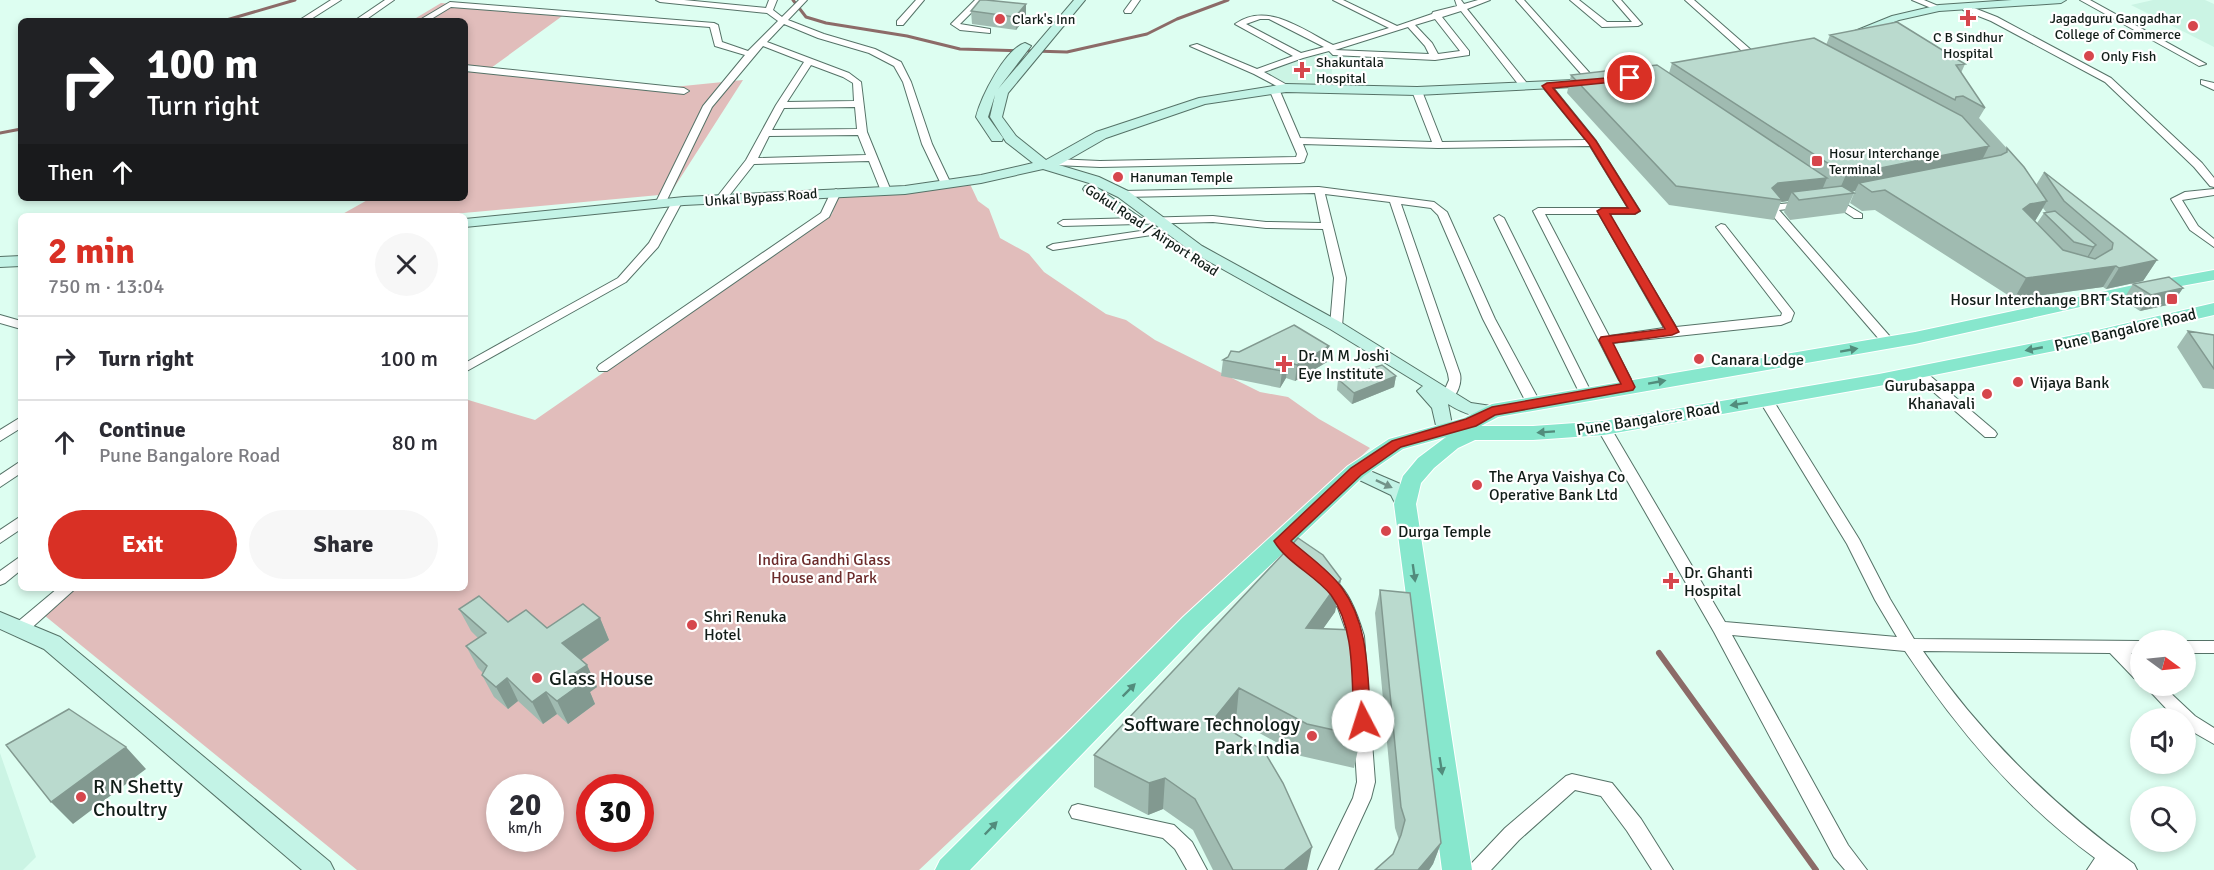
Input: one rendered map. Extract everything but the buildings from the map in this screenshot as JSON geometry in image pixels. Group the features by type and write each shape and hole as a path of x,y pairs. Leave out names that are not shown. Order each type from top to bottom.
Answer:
{"main road":[{"name":"Gokul Road / Airport Road","path":"1066,0 1028,43 996,92 996,117 1011,139 1043,165 1085,186 1140,222 1156,226 1336,326 1436,391 1471,428"},
{"name":"Gokul Road / Airport Road","path":"1011,72 1041,46 1080,0"},
{"path":"1834,41 1939,8 2061,0"},
{"path":"1734,62 1760,57"},
{"path":"1043,165 1101,135 1126,125 1203,101 1280,89 1417,92 1598,82"},
{"name":"Gokul Road / Airport Road","path":"1043,165 1094,180 1123,194 1156,226 1238,285 1473,410 1492,411"},
{"name":"Unkal Bypass Road","path":"468,223 676,202 886,191 946,184 1043,165"},
{"path":"0,262 18,261"},
{"name":"Pune Bangalore Road","path":"1457,870 1405,504 1411,481 1426,463 1451,443 1492,411 1889,343 2214,275"},
{"name":"Pune Bangalore Road","path":"950,870 1192,624 1288,546 1356,471 1396,444 1444,430 1471,428 1533,433 1604,428 1918,372 2089,338 2214,309"},
{"path":"1436,391 1442,406 1444,430"},
{"path":"1356,471 1398,491 1405,504"},
{"path":"10,624 52,643 321,870"}],"street":[{"path":"307,18 337,0"},
{"path":"363,18 390,0"},
{"path":"660,0 769,11 783,21 821,36 873,51 898,64 907,82 927,144 946,184"},
{"path":"769,11 774,0"},
{"path":"660,204 704,112 750,54 803,0"},
{"path":"900,23 920,0"},
{"path":"980,0 955,24 960,28 987,31"},
{"path":"1128,11 1136,0"},
{"path":"1337,0 1395,28"},
{"path":"1257,72 1300,56 1436,14 1459,3 1486,0"},
{"path":"1520,0 1598,82"},
{"path":"1574,0 1605,25 1638,24 1617,0"},
{"path":"1689,0 1760,57"},
{"path":"1916,0 1939,8"},
{"path":"2084,0 2202,64"},
{"path":"1459,3 1525,87"},
{"path":"427,18 450,4 714,25 718,44 750,54"},
{"path":"1965,8 1994,19 2108,80 2198,165 2214,184"},
{"path":"1317,51 1435,57 1466,52 1436,14"},
{"path":"1300,56 1239,24 1259,16 1271,16 1332,48"},
{"path":"1409,23 1429,45 1435,57"},
{"path":"762,43 810,60 853,79 858,87 862,132 886,191"},
{"path":"1043,165 1295,161 1303,158 1280,89 1257,72 1194,46"},
{"path":"721,199 751,161 781,105 810,60"},
{"path":"468,68 684,91"},
{"path":"2204,82 2214,87"},
{"path":"1547,86 1593,143 1635,211 1538,211 1629,387"},
{"path":"1417,92 1437,145"},
{"path":"781,105 861,105"},
{"path":"767,134 862,132"},
{"path":"1296,141 1437,145 1593,143"},
{"path":"751,161 871,158"},
{"path":"1319,190 1340,278 1336,326"},
{"path":"1123,194 1319,190 1428,204 1440,209 1489,319 1534,404"},
{"path":"603,368 825,215 836,192"},
{"path":"2214,192 2207,195 2185,194 2176,199 2194,228 2214,244"},
{"path":"1394,200 1454,374 1455,380 1436,391"},
{"path":"1858,216 1829,200 1771,208 1889,343"},
{"path":"468,366 622,280 643,261 656,245 676,202"},
{"path":"1602,211 1672,332"},
{"path":"1499,218 1586,394"},
{"path":"1053,247 1156,226 1213,219 1266,225 1328,226"},
{"path":"1063,223 1140,222"},
{"path":"1605,340 1781,321 1787,318 1788,313 1720,227"},
{"path":"0,319 18,324"},
{"path":"1918,372 1990,434"},
{"path":"1766,400 1837,514 1911,645 1991,753 2102,863 2127,870"},
{"path":"0,437 18,423"},
{"path":"1604,428 1720,628 1841,851 1857,870"},
{"path":"0,482 18,468"},
{"path":"0,538 18,523"},
{"path":"0,579 18,564"},
{"path":"1311,568 1336,591 1352,620 1356,636 1366,763 1366,782 1362,798 1328,870"},
{"path":"10,624 63,591"},
{"path":"1720,628 1911,645 2130,647"},
{"path":"2114,647 2130,663"},
{"path":"2196,647 2214,647"},
{"path":"2163,696 2189,721 2214,737"},
{"path":"1478,870 1512,834 1572,782 1606,789 1634,825 1663,870"},
{"path":"1078,812 1167,831 1179,838 1187,848 1197,870"}],"shaded area":[{"name":"Jagadguru Gangadhar College of Commerce","path":"2153,0 2205,0 2214,4 2214,47 2131,5"},
{"name":"Shakuntala Hospital","path":"1318,54 1339,55 1342,69 1332,68 1331,88 1289,85 1266,72"},
{"path":"0,753 36,857 23,870 0,870"}],"green space":[{"path":"441,3 565,14 491,68 653,89 743,80 670,194 464,213 344,213 366,201 468,201 468,18 416,18"},
{"name":"Indira Gandhi Glass House and Park","path":"970,184 978,201 989,209 1000,238 1029,254 1044,272 1106,314 1126,320 1155,340 1260,392 1288,397 1319,419 1370,448 919,870 357,870 39,611 67,591 468,591 468,400 535,420 832,214 837,196 944,189"}],"waterway":[{"path":"233,18 295,0"},
{"path":"793,0 806,17 826,23 907,36 960,49 1067,52 1147,34 1177,19 1228,0"},
{"path":"0,133 18,130"},
{"path":"1659,653 1816,870"}],"place":[{"name":"C B Sindhur Hospital","path":"1968,18"},
{"name":"Clark's Inn","path":"1000,19"},
{"name":"Jagadguru Gangadhar College of Commerce","path":"2193,26"},
{"name":"Only Fish","path":"2089,56"},
{"name":"Shakuntala Hospital","path":"1302,70"},
{"name":"Hosur Interchange Terminal","path":"1817,161"},
{"name":"Hanuman Temple","path":"1118,177"},
{"name":"Hosur Interchange BRT Station","path":"2172,299"},
{"name":"Canara Lodge","path":"1699,359"},
{"name":"Dr. M M Joshi Eye Institute","path":"1284,364"},
{"name":"Vijaya Bank","path":"2018,382"},
{"name":"Gurubasappa Khanavali","path":"1987,394"},
{"name":"The Arya Vaishya Co Operative Bank Ltd","path":"1477,485"},
{"name":"Durga Temple","path":"1386,531"},
{"name":"Dr. Ghanti Hospital","path":"1671,581"},
{"name":"Shri Renuka Hotel","path":"692,625"},
{"name":"Glass House","path":"537,678"},
{"name":"Software Technology Park India","path":"1312,736"},
{"name":"R N Shetty Choultry","path":"81,797"}],"route":[{"path":"1363,721 1356,636 1352,620 1336,591 1282,541 1356,471 1396,444 1471,423 1492,411 1629,387 1605,340 1672,332 1602,211 1635,211 1593,143 1547,86 1630,78"}]}
